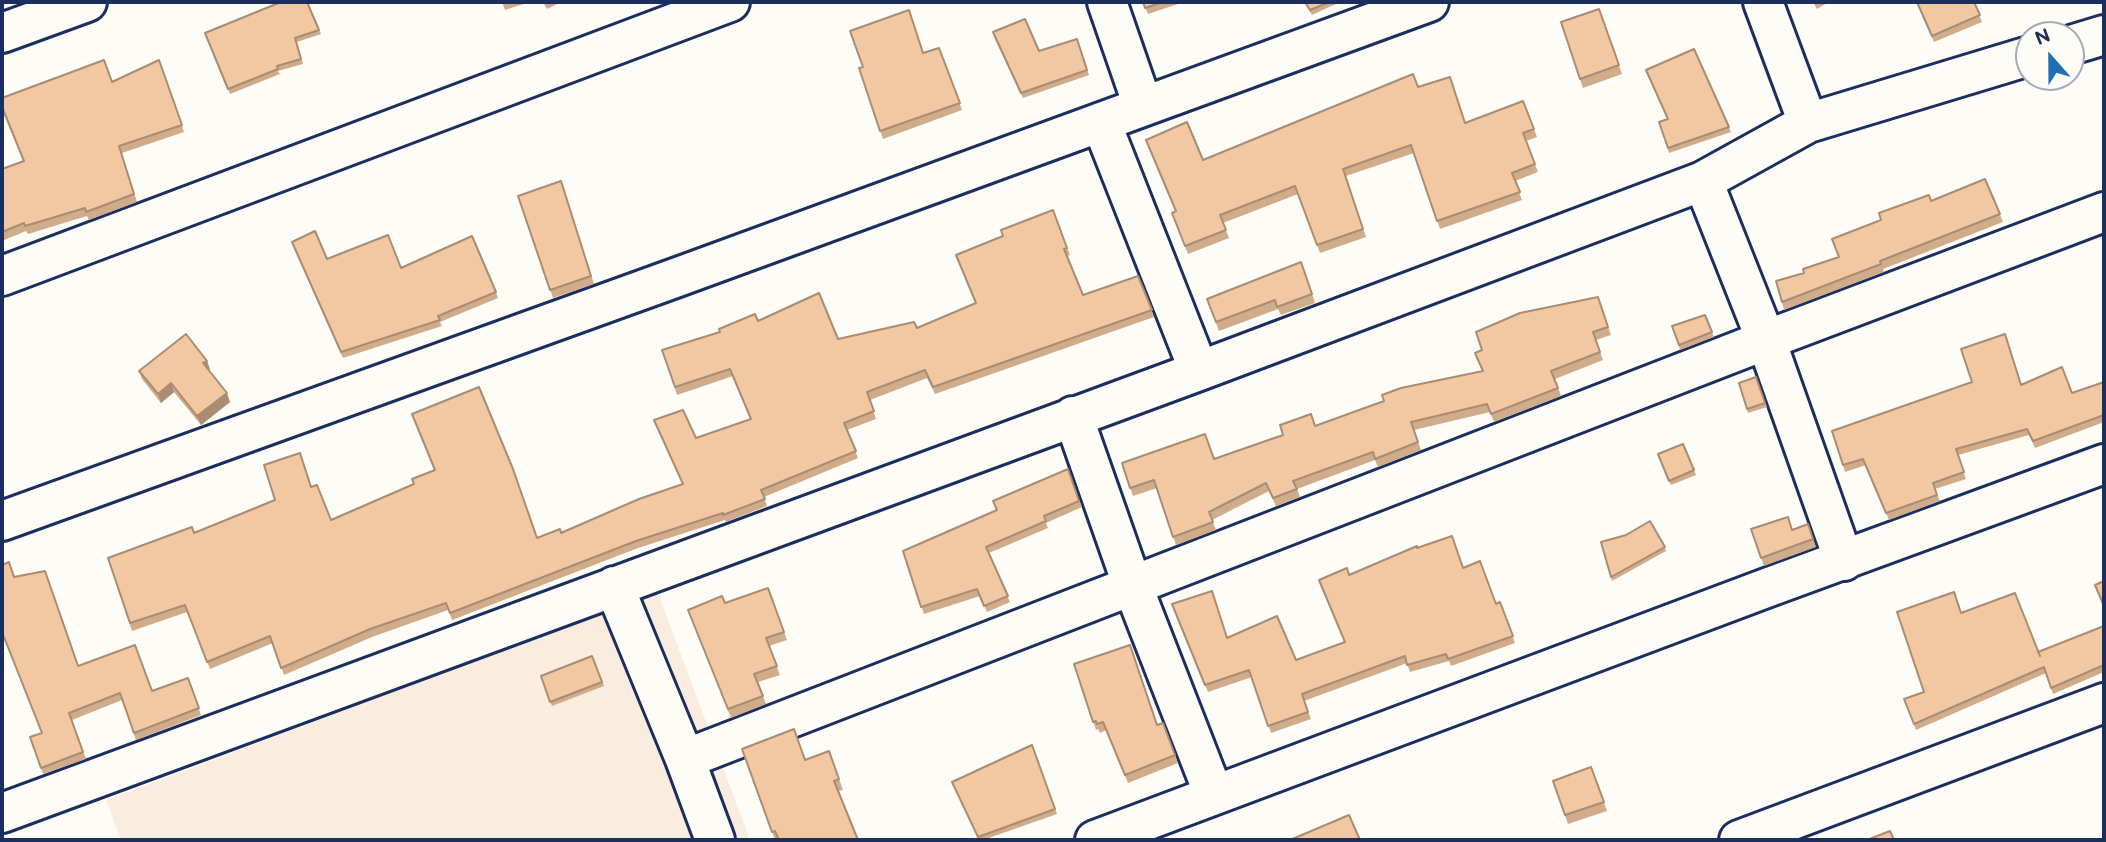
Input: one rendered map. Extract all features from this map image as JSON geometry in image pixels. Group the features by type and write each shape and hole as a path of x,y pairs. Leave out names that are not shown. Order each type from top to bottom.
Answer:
{"street":[{"path":"2,33 87,2"},
{"path":"2,276 730,2"},
{"path":"1107,2 1143,106"},
{"path":"2,521 1429,2"},
{"path":"1763,2 1808,123"},
{"path":"2085,40 2104,35"},
{"path":"2,813 1199,371 1703,181 1808,123 2015,60"},
{"path":"1101,122 1199,371"},
{"path":"1703,181 1766,340 1844,561"},
{"path":"685,759 1766,340 2104,212"},
{"path":"1073,416 1133,587 1214,795"},
{"path":"1095,840 2104,464"},
{"path":"614,586 715,840"},
{"path":"1739,840 2104,703"}],"shaded area":[{"path":"658,593 750,840 121,840 106,800"}],"building":[{"path":"281,2 307,2 319,30 295,38 301,59 277,66 278,69 228,89 205,33"},
{"path":"1143,2 1163,2 1145,8"},
{"path":"1305,2 1330,2 1310,10"},
{"path":"1917,2 1974,2 1980,15 1932,36"},
{"path":"1599,9 1619,65 1580,79 1561,22"},
{"path":"909,10 923,53 939,48 960,103 880,131 859,68 863,67 850,31"},
{"path":"1025,19 1039,51 1077,39 1087,70 1021,93 993,32"},
{"path":"1694,49 1729,127 1668,148 1659,122 1668,119 1646,70"},
{"path":"104,60 112,82 159,60 182,125 119,146 134,194 86,212 85,208 25,226 24,223 2,232 2,169 24,161 2,107 2,98"},
{"path":"1413,74 1418,87 1450,77 1465,123 1523,101 1534,129 1523,133 1535,164 1512,173 1520,192 1437,221 1411,145 1343,169 1363,229 1317,245 1295,186 1220,215 1226,230 1185,246 1172,213 1176,211 1146,140 1187,122 1203,160"},
{"path":"1985,179 2000,214 1782,302 1776,281 1804,273 1803,269 1839,257 1832,239 1881,220 1879,213 1929,195 1931,201"},
{"path":"561,181 591,276 550,290 518,196"},
{"path":"1053,210 1067,248 1064,249 1083,295 1138,276 1152,310 933,387 925,370 867,392 874,411 844,423 856,451 761,490 765,499 723,515 636,541 450,613 446,603 370,629 281,668 270,636 207,662 185,605 130,623 108,558 192,527 194,533 275,500 264,465 300,453 311,487 317,485 331,520 414,484 412,479 435,470 412,414 479,387 513,469 537,538 560,529 561,533 639,499 683,484 654,420 683,410 696,438 751,419 730,369 675,387 662,350 720,332 719,329 755,314 758,321 819,293 838,339 914,322 917,328 976,303 956,255 1003,236 1001,230"},
{"path":"315,231 327,259 388,235 401,268 472,236 496,292 438,316 440,320 341,352 292,242"},
{"path":"1301,262 1312,294 1277,307 1275,300 1216,322 1207,299"},
{"path":"1598,297 1608,327 1593,332 1600,352 1551,371 1558,388 1491,414 1487,404 1411,422 1418,442 1375,459 1373,452 1293,481 1297,489 1273,498 1266,483 1209,512 1213,522 1173,537 1154,480 1130,488 1122,463 1205,434 1214,459 1283,435 1280,425 1311,414 1315,426 1384,401 1382,395 1401,388 1483,371 1475,353 1482,350 1476,332 1520,313"},
{"path":"1705,315 1712,332 1679,345 1672,326"},
{"path":"186,334 207,361 203,363 227,393 197,416 171,383 158,394 139,371"},
{"path":"2005,334 2021,385 2062,367 2072,393 2104,382 2104,415 2033,441 2027,429 1956,449 1964,472 1933,483 1937,495 1886,513 1863,459 1843,465 1832,431 1972,382 1961,349"},
{"path":"1756,377 1765,403 1747,409 1739,383"},
{"path":"1683,444 1694,470 1669,481 1658,454"},
{"path":"1068,469 1079,501 1044,516 1046,521 986,547 1008,596 984,606 977,589 921,607 903,551 997,510 993,501"},
{"path":"1788,517 1792,530 1808,524 1813,539 1761,558 1751,529"},
{"path":"1650,521 1665,547 1611,577 1601,542 1626,535"},
{"path":"1452,536 1463,568 1480,561 1496,604 1500,602 1513,636 1448,659 1446,654 1407,665 1405,656 1302,694 1308,712 1268,726 1249,670 1205,685 1172,604 1212,591 1227,638 1277,616 1296,660 1345,642 1319,580 1347,568 1349,575 1417,546"},
{"path":"9,562 14,577 45,571 78,666 135,645 152,691 188,678 199,708 134,733 120,693 69,713 83,752 41,768 30,737 42,733 2,632 2,565"},
{"path":"2104,581 2104,606 2095,585"},
{"path":"768,588 784,632 766,638 777,666 754,674 763,696 728,709 688,610 722,596 725,603"},
{"path":"1954,592 1961,613 2015,593 2038,652 2104,626 2104,665 2051,688 2044,667 1914,724 1904,699 1924,692 1897,612"},
{"path":"1130,645 1157,725 1163,723 1175,755 1125,775 1103,722 1093,722 1074,664"},
{"path":"592,656 602,682 550,702 541,676"},
{"path":"794,729 805,760 829,751 839,779 834,781 858,840 779,840 775,831 772,832 742,749"},
{"path":"1032,745 1055,809 978,837 952,782"},
{"path":"1591,767 1604,802 1565,815 1553,781"},
{"path":"1349,815 1360,840 1290,840"},
{"path":"1890,831 1894,840 1867,840"}]}
